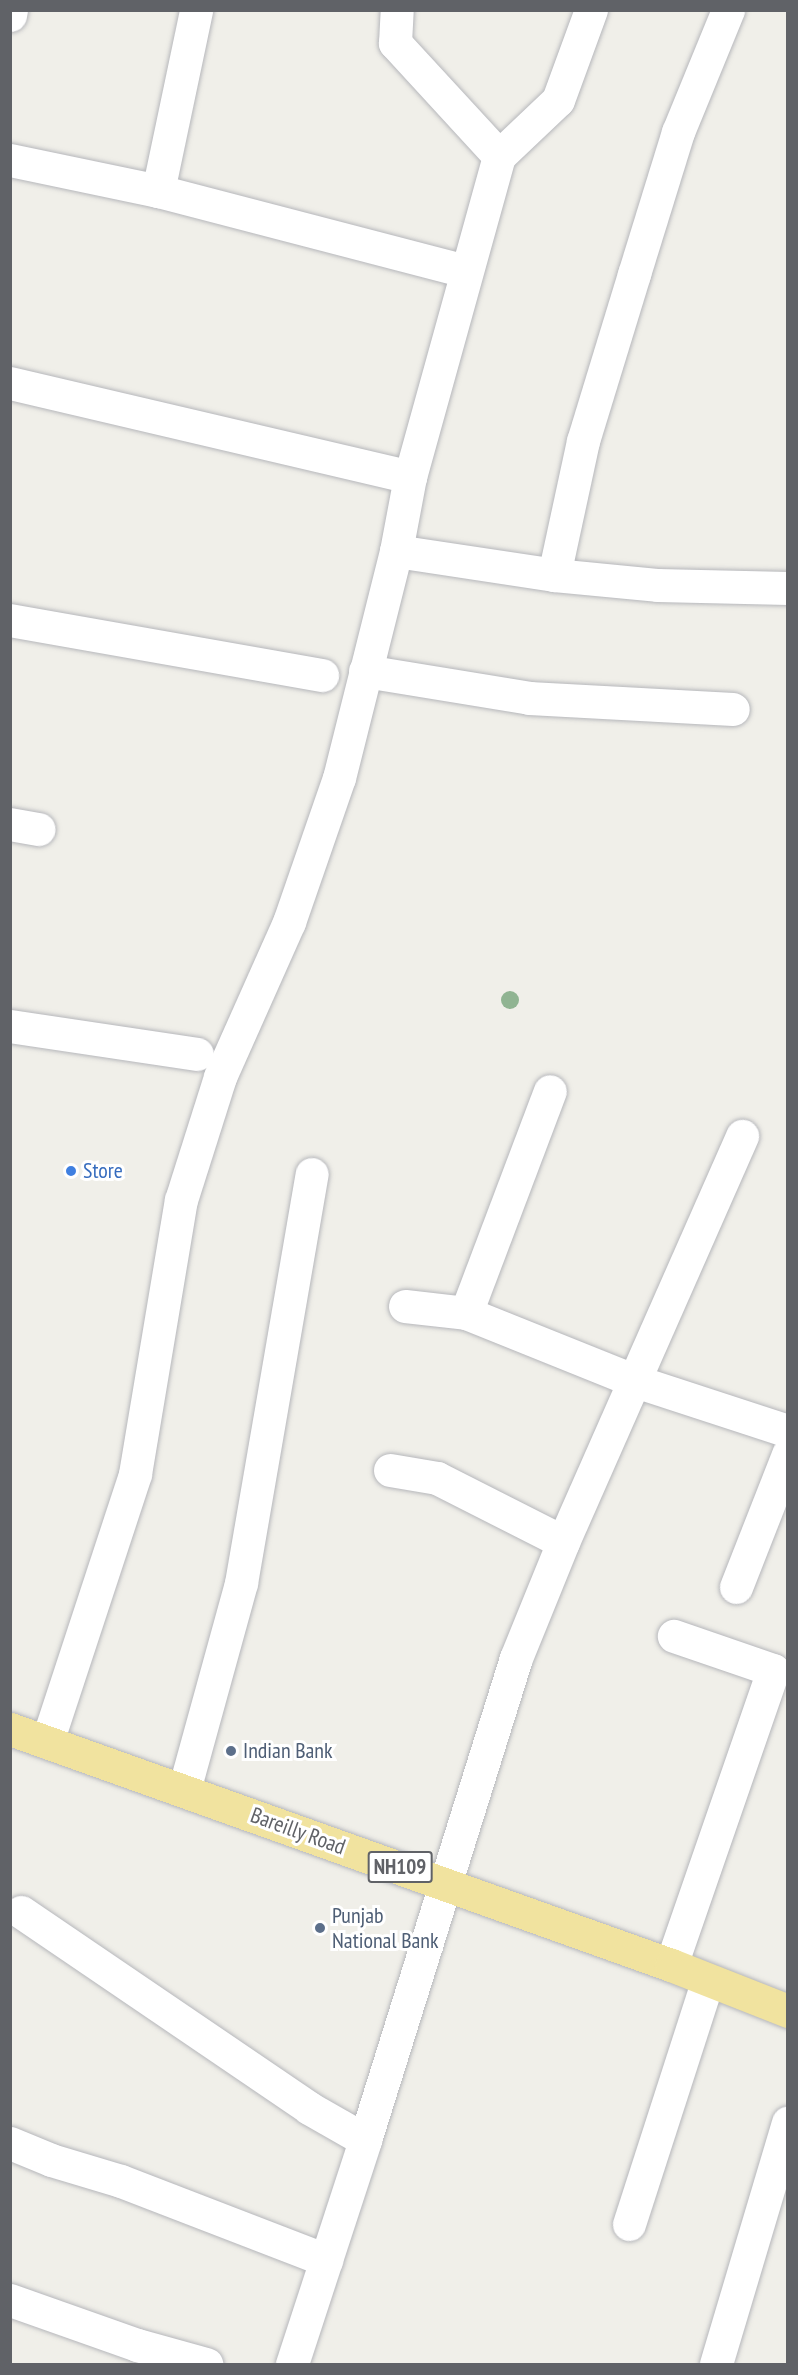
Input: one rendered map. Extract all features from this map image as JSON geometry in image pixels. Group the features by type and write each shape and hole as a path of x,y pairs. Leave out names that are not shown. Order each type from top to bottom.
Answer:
{"highway":[{"name":"Bareilly Road","path":"10,1729 786,2006"}],"street":[{"path":"10,15 11,10"},
{"path":"158,191 196,10"},
{"path":"397,10 395,43 499,156"},
{"path":"47,1742 135,1474 181,1200 220,1077 289,922 339,777 396,551 410,477 499,156 558,100 591,10"},
{"path":"554,575 583,441 678,132 728,10"},
{"path":"10,160 158,191 466,272"},
{"path":"10,383 410,477"},
{"path":"396,551 554,575 657,585 788,588"},
{"path":"10,620 322,675"},
{"path":"365,671 529,698 734,709"},
{"path":"10,1026 197,1054"},
{"path":"466,1313 550,1092"},
{"path":"292,2364 365,2140 516,1658 563,1542 742,1136"},
{"path":"184,1790 241,1583 312,1174"},
{"path":"405,1306 466,1313 635,1381 788,1431"},
{"path":"736,1587 788,1454"},
{"path":"390,1470 437,1478 563,1542"},
{"path":"671,1965 773,1670 674,1636"},
{"path":"21,1912 309,2108 365,2140"},
{"path":"629,2224 708,1980"},
{"path":"716,2364 788,2123"},
{"path":"10,2143 51,2160 121,2181 326,2260"},
{"path":"10,2300 137,2345 206,2364"}],"place":[{"name":"Store","path":"71,1171"},
{"name":"Indian Bank","path":"231,1751"},
{"name":"Punjab National Bank","path":"320,1928"}]}
